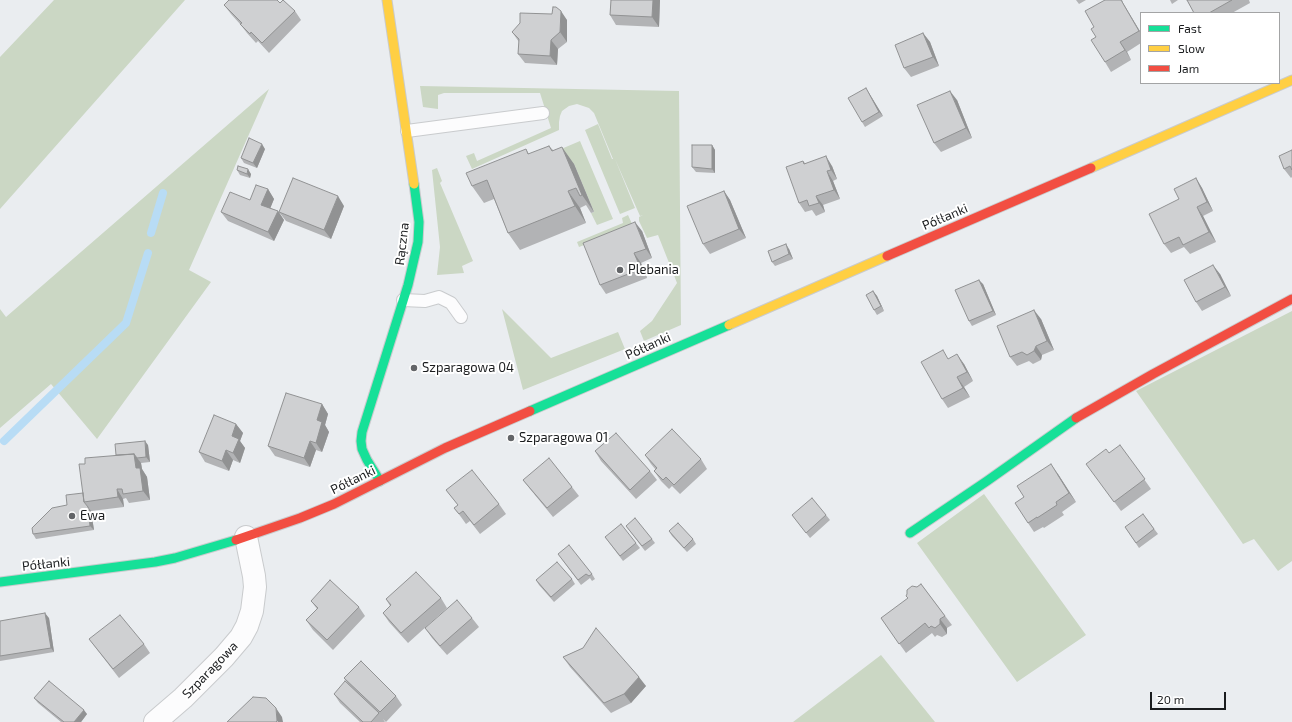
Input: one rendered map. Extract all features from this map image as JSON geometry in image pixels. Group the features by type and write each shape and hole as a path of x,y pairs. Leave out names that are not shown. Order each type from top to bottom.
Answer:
{"street":[{"name":"Rączna","path":"380,481 362,449 362,432 413,265 418,242 419,222 407,130 387,0"},
{"name":"Półłanki","path":"0,582 76,573 175,558 246,537 300,518 320,510 458,442 1292,80"},
{"path":"910,533 987,481 1073,419 1292,299"},
{"name":"Szparagowa","path":"155,722 211,671 241,637 247,626 252,611 255,592 254,576 246,537"}],"lane":[{"path":"407,130 543,113"},
{"path":"403,300 425,301 439,297 451,303 461,317"}],"green space":[{"path":"54,0 185,0 0,209 0,57"},
{"path":"420,86 679,91 681,325 644,341 640,331 652,321 677,283 658,235 647,238 639,221 639,217 643,215 640,216 615,159 613,159 594,113 589,108 577,104 569,106 562,111 559,122 559,130 472,169 466,156 474,153 477,161 551,128 540,93 444,93 438,95 438,109 423,107"},
{"path":"269,89 189,270 211,282 97,439 51,384 0,428 0,309 6,317"},
{"path":"598,124 612,159 615,159 635,208 620,214 585,130"},
{"path":"580,141 613,219 597,225 591,213 594,212 574,164 500,175"},
{"path":"437,168 442,181 440,183 473,261 462,266 464,273 437,275 440,247 432,170"},
{"path":"628,215 633,226 579,247 577,242 623,223 622,218"},
{"path":"502,309 551,358 618,332 625,349 523,390"},
{"path":"1292,311 1292,561 1278,571 1254,539 1243,544 1136,391"},
{"path":"984,494 1086,635 1017,682 917,543"},
{"path":"881,655 935,722 793,722"}],"building":[{"path":"229,0 277,0 280,3 283,0 295,11 262,43 240,24 242,23 224,5"},
{"path":"611,0 653,0 652,17 610,15"},
{"path":"1105,0 1121,0 1139,31 1120,42 1125,50 1105,62 1091,40 1096,37 1091,29 1094,27 1085,11"},
{"path":"1187,0 1232,0 1211,12 1193,12"},
{"path":"553,7 556,7 561,11 560,32 551,40 550,56 518,54 519,39 512,32 520,23 520,13 552,14"},
{"path":"923,33 933,57 904,68 895,45"},
{"path":"866,88 879,112 862,122 848,98"},
{"path":"950,91 966,128 934,143 917,105"},
{"path":"249,138 262,144 253,163 241,158"},
{"path":"692,145 712,145 712,169 692,167"},
{"path":"549,146 552,151 562,147 582,195 580,196 576,188 568,191 575,206 508,233 487,180 472,186 466,173 526,149 528,154"},
{"path":"1292,150 1292,170 1290,166 1284,169 1279,156"},
{"path":"826,156 831,170 827,171 834,190 816,196 819,203 809,206 807,200 799,203 786,167 803,161 804,164"},
{"path":"238,166 248,169 247,174 237,170"},
{"path":"293,178 338,196 324,230 279,212"},
{"path":"1196,178 1207,202 1197,207 1209,232 1183,245 1179,237 1164,244 1149,214 1179,199 1174,189"},
{"path":"256,185 268,189 261,205 278,211 268,232 221,212 230,192 250,200"},
{"path":"724,191 739,229 703,244 687,206"},
{"name":"Plebania","path":"635,222 646,249 634,253 641,269 600,285 583,243"},
{"path":"786,244 789,254 772,262 768,251"},
{"path":"1213,265 1225,287 1196,302 1184,280"},
{"path":"979,280 993,311 969,321 955,290"},
{"path":"873,291 881,306 874,310 866,295"},
{"path":"1034,310 1047,341 1036,346 1034,351 1027,355 1022,352 1010,357 997,326"},
{"path":"943,350 948,359 957,354 967,372 957,377 963,388 942,399 921,362"},
{"path":"286,393 322,404 317,420 322,422 316,443 310,441 304,458 268,446"},
{"path":"214,415 236,424 232,436 239,439 233,453 226,450 222,461 199,452"},
{"path":"672,429 701,459 674,485 666,477 663,480 654,471 657,468 645,455"},
{"path":"616,433 650,471 630,490 595,451"},
{"path":"145,441 146,457 137,458 134,454 116,455 115,444"},
{"path":"1120,445 1145,479 1114,502 1086,464 1106,449 1109,453"},
{"path":"134,454 136,468 140,468 143,491 123,494 122,489 117,489 118,497 84,502 79,464 85,464 85,458"},
{"path":"549,458 572,487 547,508 523,480"},
{"path":"1051,464 1069,493 1056,502 1057,505 1028,523 1015,503 1024,497 1017,486"},
{"path":"472,470 499,504 474,525 463,511 459,514 454,508 458,505 446,490"},
{"name":"Ewa","path":"83,493 84,502 88,507 90,526 33,534 32,528 52,508 67,505 66,495"},
{"path":"812,498 826,515 806,533 792,515"},
{"path":"1143,514 1154,529 1136,543 1125,527"},
{"path":"635,518 652,539 642,546 626,526"},
{"path":"678,523 693,539 684,548 669,531"},
{"path":"621,524 636,543 620,556 605,537"},
{"path":"569,545 592,574 589,576 586,574 578,580 558,554"},
{"path":"557,562 572,579 551,597 536,580"},
{"path":"416,572 441,598 401,633 383,613 391,605 386,599"},
{"path":"330,580 359,607 327,640 306,620 318,608 311,601"},
{"path":"921,584 945,616 940,619 940,624 935,628 931,626 929,628 925,623 899,644 881,618 908,598 906,596 907,590 912,586 917,587"},
{"path":"457,600 472,618 440,646 425,628"},
{"path":"45,613 51,648 0,656 0,621"},
{"path":"120,615 144,644 113,669 89,639"},
{"path":"596,628 639,677 624,694 604,703 563,657 583,648"},
{"path":"361,661 396,696 380,712 344,678"},
{"path":"49,681 84,710 74,722 64,722 34,698"},
{"path":"345,681 379,713 371,722 363,722 334,694"},
{"path":"253,697 266,698 276,708 276,722 227,722"}],"waterway":[{"path":"151,233 163,193"},
{"path":"4,441 126,323 148,253"}],"traffic: fast":[{"path":"380,481 362,449 362,432 408,285 418,242 419,222 414,184"},
{"path":"530,411 729,325"},
{"path":"910,533 1076,418"},
{"path":"0,582 155,562 175,558 236,540"}],"traffic: slow":[{"path":"387,0 414,184"},
{"path":"1091,168 1292,80"},
{"path":"729,325 887,256"}],"traffic: jam":[{"path":"887,256 1091,168"},
{"path":"1076,418 1153,374 1292,299"},
{"path":"236,540 300,518 334,504 445,448 530,411"}],"place":[{"name":"Plebania","path":"620,270"},
{"name":"Szparagowa 04","path":"414,368"},
{"name":"Szparagowa 01","path":"511,438"},
{"name":"Ewa","path":"72,516"}]}
